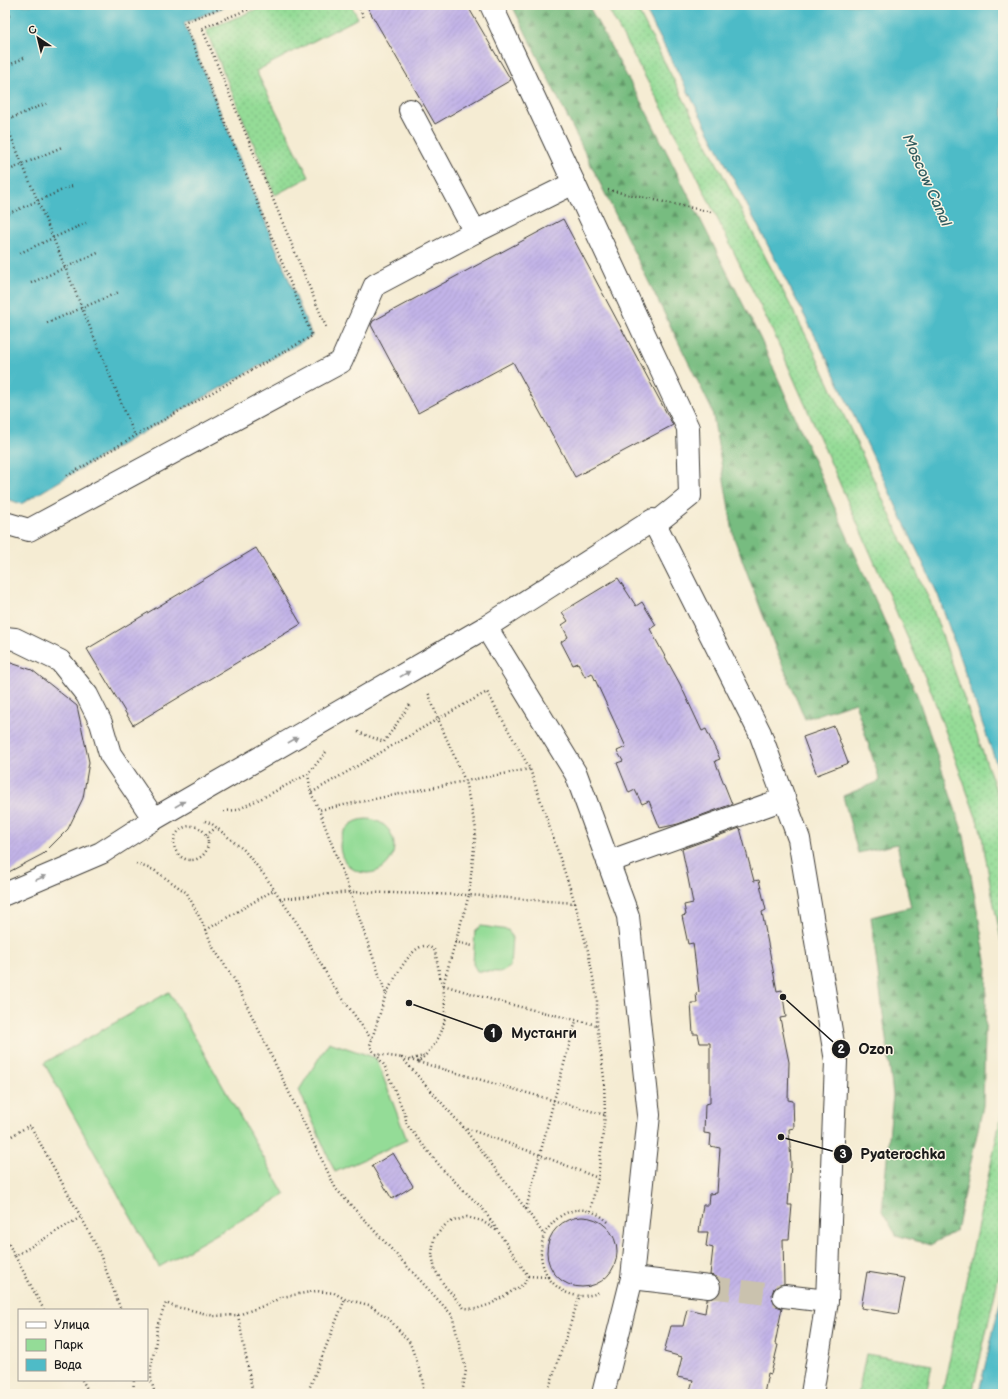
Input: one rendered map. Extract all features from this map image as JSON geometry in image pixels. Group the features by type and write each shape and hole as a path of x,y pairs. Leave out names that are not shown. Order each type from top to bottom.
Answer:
{"lane":[{"path":"491,5 688,428 690,496 655,524"},
{"path":"410,110 474,232"},
{"path":"5,523 29,530 341,362 374,285 474,232 574,183"},
{"path":"5,894 101,853 154,819 486,627 653,520 760,734 799,840 836,1061 827,1302 812,1394"},
{"path":"486,627 576,774 628,916 649,1115 632,1278 603,1394"},
{"path":"5,638 14,639 60,661 87,695 101,723 110,754 154,819"},
{"path":"608,862 784,799"},
{"path":"632,1278 709,1287"},
{"path":"784,1296 827,1302"}],"path":[{"path":"61,480 135,436 312,336 184,22 229,5"},
{"path":"259,5 202,28 341,362"},
{"path":"358,5 364,18"},
{"path":"5,17 11,15"},
{"path":"5,67 26,57"},
{"path":"47,102 5,122 136,436"},
{"path":"5,172 62,146"},
{"path":"574,183 711,212"},
{"path":"5,215 72,186"},
{"path":"20,253 86,223"},
{"path":"31,283 100,252"},
{"path":"47,323 119,292"},
{"path":"428,690 438,719 466,781 476,829 469,895 443,985"},
{"path":"311,793 487,692 530,768 575,903 588,951 597,998 596,1025 604,1078 605,1115 598,1178 590,1210"},
{"path":"352,735 358,731 384,742 412,701"},
{"path":"222,811 237,810 308,774 329,748"},
{"path":"319,810 530,768"},
{"path":"308,774 311,793 319,810 350,892 386,994"},
{"path":"200,819 212,824 244,850 299,926 334,985 372,1040"},
{"path":"196,827 202,830 206,835 208,841 207,847 205,853 200,858 188,860 182,858 178,854 174,843 176,837 182,829 196,827"},
{"path":"206,835 216,828"},
{"path":"101,853 154,870 187,893 206,930 212,946 234,979 336,1189 452,1315 466,1370 462,1394"},
{"path":"206,930 274,890"},
{"path":"280,899 350,892 469,895 575,903"},
{"path":"456,942 473,946"},
{"path":"418,1062 434,1046 441,1031 445,1015 443,985 435,951 429,946 423,946 408,958 386,994 370,1045 372,1050 384,1064 408,1125 444,1171 483,1209 528,1276"},
{"path":"443,985 500,1002 596,1025"},
{"path":"526,1209 576,1021"},
{"path":"376,1054 414,1059 426,1055"},
{"path":"402,1058 605,1115"},
{"path":"402,1058 463,1126 544,1235"},
{"path":"5,1140 30,1125 98,1249 121,1309"},
{"path":"463,1126 598,1178"},
{"path":"602,1290 592,1296 564,1292 554,1284 543,1268 540,1256 541,1246 544,1235 549,1226 562,1215 575,1210 590,1210 612,1226"},
{"path":"15,1256 81,1217"},
{"path":"498,1230 482,1221 467,1217 447,1224 434,1238 432,1254 435,1270 444,1285 464,1308 476,1309 491,1304 524,1284 528,1276"},
{"path":"5,1237 43,1309"},
{"path":"528,1276 548,1277"},
{"path":"156,1394 151,1380 151,1367 157,1326 166,1304 214,1316 238,1315 266,1305 282,1297 316,1291 334,1293 369,1305 389,1319 410,1343 423,1380 423,1394"},
{"path":"547,1394 580,1295"},
{"path":"307,1394 345,1298"},
{"path":"238,1315 253,1394"},
{"path":"83,1381 90,1394"},
{"path":"133,1394 134,1381"},
{"path":"537,1394 548,1389"}],"green space":[{"path":"267,5 351,5 358,18 256,71 309,177 275,195 206,30"},
{"path":"512,5 588,5 648,115 761,340 917,695 964,836 987,966 983,1106 956,1231 930,1245 896,1235 882,1211 893,1095 871,917 911,907 897,844 858,853 843,796 880,781 855,702 805,719 775,647 734,538 712,410"},
{"path":"606,5 635,5 814,351 930,601 1003,810 1003,950 981,831 931,691 775,336 673,128"},
{"path":"367,819 382,824 386,827 389,831 394,846 389,861 386,865 382,868 367,873 352,868 348,865 345,861 340,846 345,831 348,827 352,824"},
{"path":"481,926 508,930 512,936 510,967 502,972 477,971 473,964 475,931"},
{"path":"169,992 285,1195 159,1267 44,1063"},
{"path":"329,1042 376,1058 407,1140 335,1172 299,1090"},
{"path":"1003,1107 1003,1258 972,1394 942,1394"},
{"path":"866,1354 932,1365 926,1394 858,1394"}],"water":[{"path":"5,5 229,5 184,23 312,336 136,436 21,504 5,498"},
{"name":"Moscow Canal","path":"643,5 1003,5 1003,783 938,595 828,361"},
{"path":"1003,1290 1003,1394 979,1394 981,1383"}],"building":[{"path":"366,5 467,5 511,80 435,124"},
{"path":"563,219 673,425 575,477 513,362 418,413 371,325 373,321"},
{"path":"256,548 301,624 133,725 87,649"},
{"path":"618,578 636,606 642,602 656,625 650,629 680,684 702,731 706,729 720,759 715,761 732,804 678,824 660,828 649,801 642,804 635,790 629,793 617,763 623,761 617,751 626,747 592,673 585,677 578,663 573,665 561,642 568,637 562,625 568,621 562,612"},
{"path":"5,661 32,670 77,706 89,762 83,798 68,829 43,854 5,874"},
{"path":"834,726 848,763 817,775 803,737"},
{"path":"740,828 754,881 759,880 766,910 762,912 777,991 782,990 786,1017 780,1018 789,1062 788,1100 793,1101 794,1128 789,1129 791,1164 788,1205 792,1205 789,1239 783,1239 784,1284 774,1288 772,1294 773,1301 776,1306 782,1308 775,1344 778,1345 771,1374 768,1373 764,1394 689,1394 693,1380 677,1377 682,1357 664,1352 671,1326 683,1326 687,1309 705,1313 707,1299 714,1298 719,1294 721,1288 717,1277 710,1275 713,1248 706,1246 708,1232 699,1232 703,1205 708,1205 709,1194 717,1193 720,1148 710,1146 711,1134 704,1133 705,1104 710,1103 710,1043 700,1043 698,1034 693,1034 691,1003 697,1003 696,993 699,992 693,943 688,944 682,916 686,915 684,905 693,903 682,849"},
{"path":"393,1153 413,1186 392,1199 372,1166"},
{"path":"582,1217 595,1220 607,1227 614,1239 617,1252 614,1265 607,1277 595,1284 582,1287 569,1284 557,1277 550,1265 547,1252 550,1239 557,1227 569,1220"},
{"path":"867,1272 905,1278 898,1314 861,1308"}],"tunnel":[{"path":"709,1287 784,1296"}],"place":[{"name":"Ozon","path":"783,997"},
{"name":"Мустанги","path":"409,1003"},
{"name":"Pyaterochka","path":"781,1137"}]}
